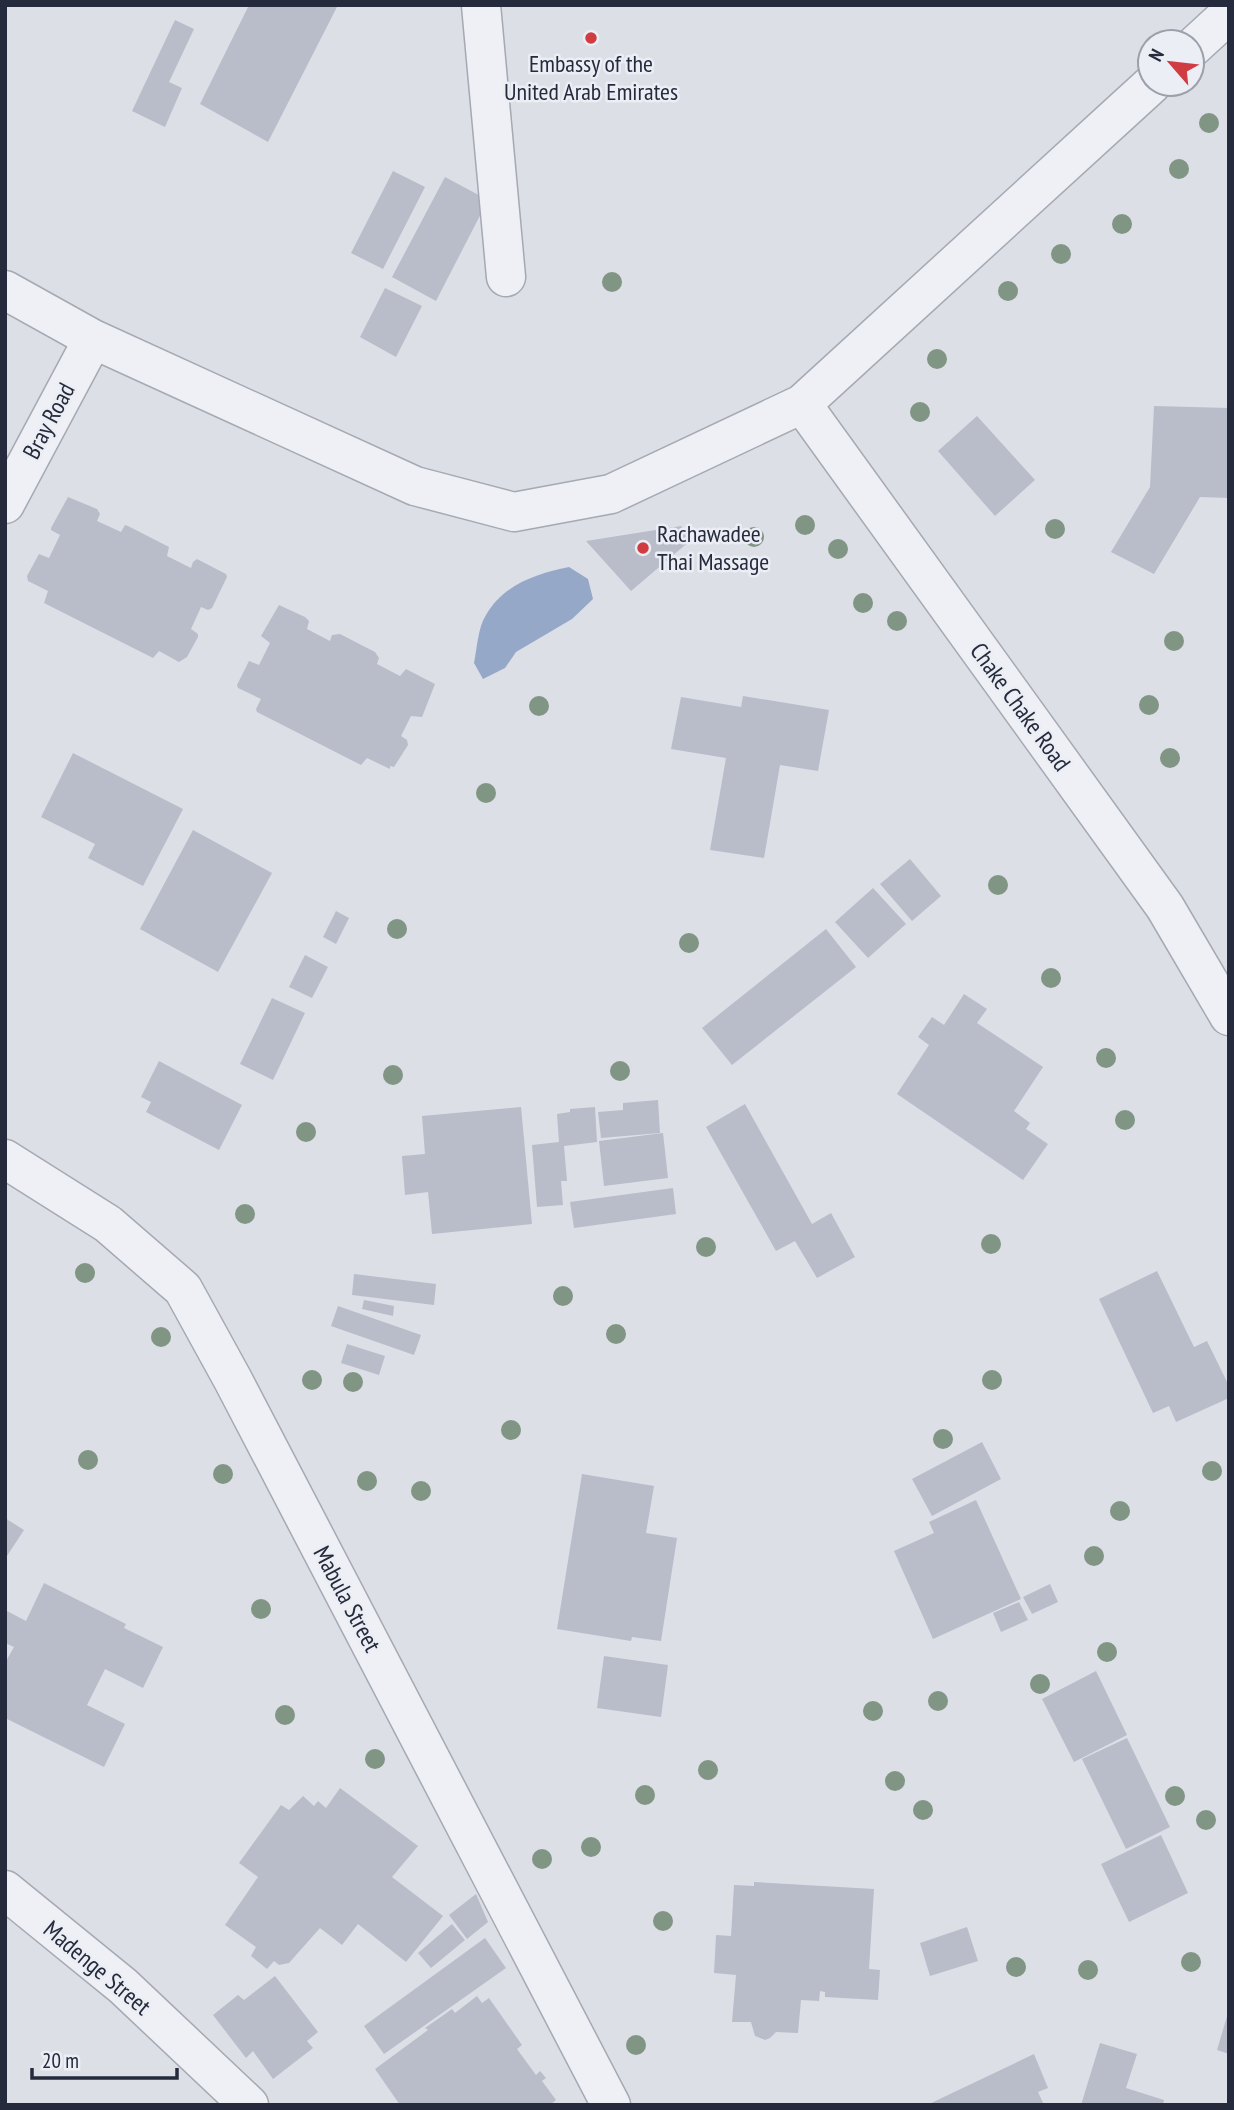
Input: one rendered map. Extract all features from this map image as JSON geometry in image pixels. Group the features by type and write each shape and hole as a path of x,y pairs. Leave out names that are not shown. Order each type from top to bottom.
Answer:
{"street":[{"path":"481,5 506,277"},
{"path":"1206,35 1229,14"},
{"path":"5,290 93,338 415,486 514,512 611,494 802,404 1137,98"},
{"name":"Bray Road","path":"5,504 93,338"},
{"name":"Chake Chake Road","path":"802,404 1165,907 1229,1016"},
{"name":"Mabula Street","path":"5,1159 108,1224 183,1289 611,2105"},
{"name":"Madenge Street","path":"5,1890 122,1986 248,2105"}],"water":[{"path":"569,567 588,579 593,599 572,619 516,652 505,668 483,679 474,663 481,626 493,604 522,582"}],"building":[{"path":"249,5 338,5 268,142 200,104"},
{"path":"175,20 194,29 169,82 182,88 165,127 132,111"},
{"path":"393,171 425,187 383,269 351,253"},
{"path":"445,177 488,200 436,301 392,277"},
{"path":"385,288 422,306 396,357 360,337"},
{"path":"1154,406 1229,408 1229,498 1200,497 1154,574 1111,552 1150,487"},
{"path":"977,416 1035,480 995,516 938,451"},
{"path":"68,497 97,509 100,514 97,521 121,532 125,525 128,526 169,547 167,556 191,568 197,559 226,574 212,608 208,610 201,607 191,629 198,637 187,657 179,662 159,651 153,658 44,603 48,591 28,581 27,576 39,554 49,558 60,535 51,528"},
{"path":"681,526 691,540 631,591 586,541"},
{"path":"279,605 305,617 309,621 307,629 330,641 332,635 340,634 375,652 379,658 377,664 400,676 406,669 435,684 422,717 411,716 401,736 407,740 408,745 394,767 390,766 390,769 367,758 361,765 257,712 261,699 238,688 249,661 259,665 270,643 261,636"},
{"path":"743,696 829,710 818,771 780,765 764,858 710,850 726,758 671,749 681,697 741,707"},
{"path":"73,753 183,809 143,886 88,858 95,844 41,817"},
{"path":"193,830 272,873 218,972 140,929"},
{"path":"910,859 941,896 912,921 880,884"},
{"path":"873,888 906,924 868,958 835,922"},
{"path":"336,911 349,918 336,944 323,937"},
{"path":"826,929 856,967 732,1065 702,1028"},
{"path":"305,955 328,967 312,998 289,987"},
{"path":"964,994 987,1009 977,1023 1043,1067 1014,1111 1030,1123 1026,1129 1048,1144 1023,1180 897,1094 929,1045 918,1037 932,1017 944,1025"},
{"path":"272,998 305,1013 273,1080 240,1064"},
{"path":"159,1061 242,1105 219,1150 146,1112 151,1102 141,1097"},
{"path":"658,1100 660,1133 601,1138 598,1112 623,1110 623,1103"},
{"path":"745,1104 812,1224 831,1213 855,1257 817,1278 795,1241 776,1251 706,1127"},
{"path":"521,1107 532,1224 432,1234 428,1192 405,1195 402,1156 425,1154 422,1116"},
{"path":"595,1107 597,1142 564,1146 567,1181 561,1181 563,1205 537,1207 532,1145 559,1142 557,1114 570,1112 570,1109"},
{"path":"663,1133 668,1178 604,1186 599,1141"},
{"path":"673,1188 676,1214 574,1228 570,1202"},
{"path":"1157,1271 1194,1347 1207,1341 1229,1386 1229,1398 1176,1422 1169,1406 1153,1413 1099,1299"},
{"path":"354,1274 436,1284 434,1305 352,1295"},
{"path":"364,1300 394,1306 393,1316 362,1309"},
{"path":"338,1306 421,1335 414,1355 331,1326"},
{"path":"347,1344 385,1356 379,1375 341,1363"},
{"path":"982,1442 1001,1479 932,1516 912,1479"},
{"path":"582,1474 654,1486 646,1533 677,1538 661,1641 632,1637 631,1641 557,1629"},
{"path":"976,1500 1021,1599 933,1639 894,1551 934,1533 929,1522"},
{"path":"5,1518 24,1530 5,1559"},
{"path":"44,1583 126,1624 124,1628 163,1647 143,1688 105,1669 87,1705 125,1724 104,1767 5,1718 5,1663 14,1647 5,1643 5,1610 26,1621"},
{"path":"1050,1584 1058,1602 1032,1614 1023,1597"},
{"path":"1019,1602 1028,1620 1001,1632 993,1613"},
{"path":"604,1656 668,1665 661,1717 597,1708"},
{"path":"1096,1671 1127,1735 1074,1762 1042,1699"},
{"path":"1127,1738 1170,1827 1126,1849 1082,1759"},
{"path":"340,1788 418,1846 392,1877 443,1916 406,1962 358,1924 342,1945 320,1928 289,1963 279,1965 274,1961 267,1969 251,1956 256,1947 225,1925 258,1877 239,1863 281,1805 289,1810 303,1796 314,1806 318,1801 326,1808"},
{"path":"1161,1835 1188,1893 1129,1922 1101,1864"},
{"path":"754,1882 874,1889 869,1969 880,1970 878,2000 825,1997 825,1992 820,1991 819,2001 801,2000 798,2033 776,2032 765,2040 755,2036 751,2022 732,2022 736,1975 714,1973 716,1935 731,1936 734,1885 754,1886"},
{"path":"476,1894 488,1922 467,1939 449,1915"},
{"path":"452,1924 465,1940 431,1968 418,1953"},
{"path":"967,1927 978,1961 930,1976 920,1943"},
{"path":"485,1938 506,1968 384,2054 364,2026"},
{"path":"275,1976 318,2032 307,2041 313,2048 273,2079 253,2051 246,2058 213,2015 238,1995 244,2000"},
{"path":"477,1996 482,2003 489,1998 522,2045 517,2049 536,2075 540,2071 546,2078 542,2081 556,2100 550,2105 400,2105 375,2069 428,2030 425,2028 452,2009 455,2013"},
{"path":"1229,2013 1229,2054 1217,2050"},
{"path":"1100,2043 1137,2054 1126,2088 1164,2100 1163,2105 1081,2105"},
{"path":"1034,2054 1048,2088 1038,2092 1044,2105 927,2105"}],"place":[{"name":"Embassy of the United Arab Emirates","path":"591,38"},
{"name":"Rachawadee Thai Massage","path":"643,548"}]}
